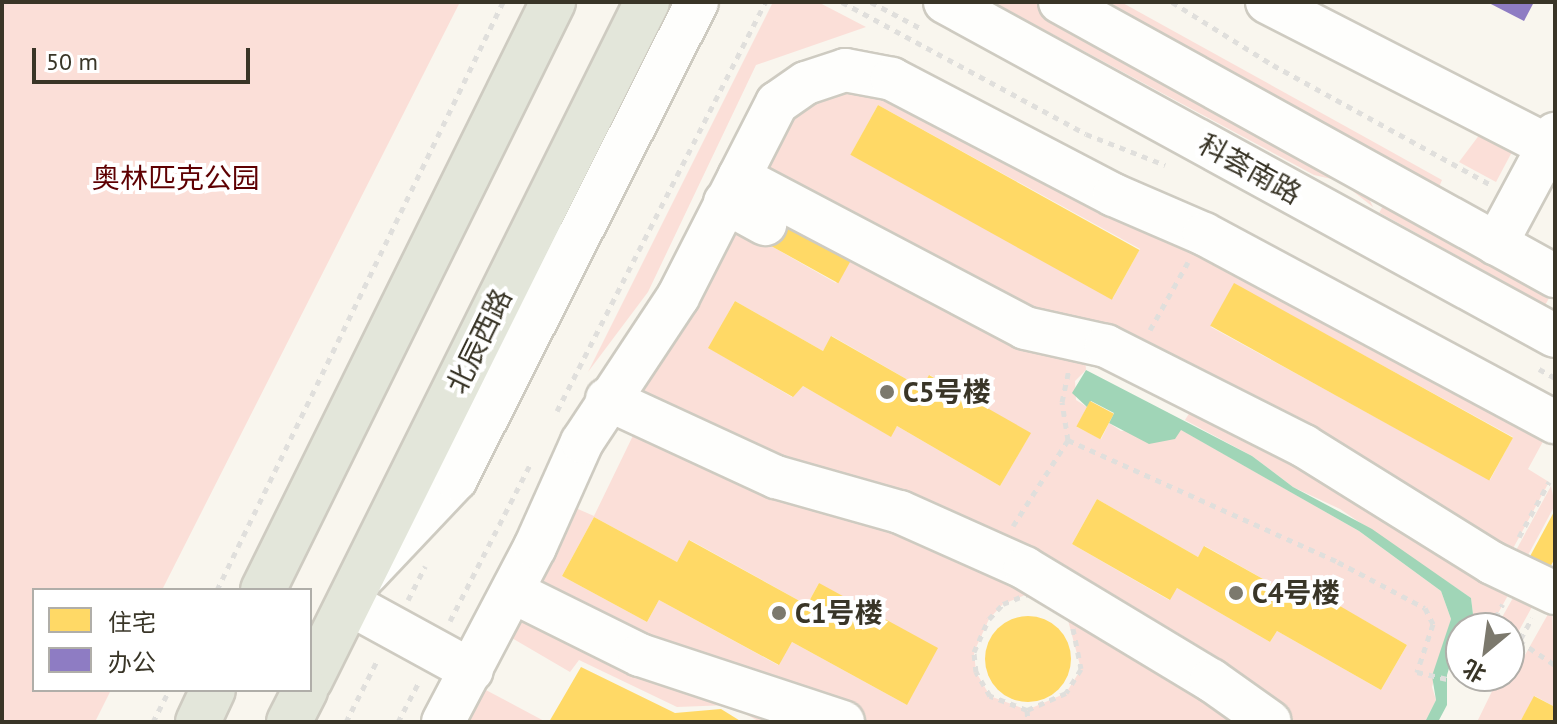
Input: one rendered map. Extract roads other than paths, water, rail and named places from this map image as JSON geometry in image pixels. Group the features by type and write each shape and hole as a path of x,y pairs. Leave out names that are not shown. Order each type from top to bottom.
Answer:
{"main road":[{"path":"264,588 553,2"},
{"name":"北辰西路","path":"312,676 647,2"},
{"path":"198,722 212,692"},
{"path":"289,722 304,692"}],"street":[{"path":"472,671 353,593 456,479 697,2"},
{"name":"科荟南路","path":"945,2 1542,350"},
{"name":"科荟南路","path":"1060,2 1555,276"},
{"path":"1090,2 1156,55"},
{"path":"1267,2 1543,164 1496,244"},
{"path":"443,722 513,592 564,477 607,399 678,297 777,103 806,83 845,70 892,79 1114,195 1204,234 1555,422"},
{"path":"732,189 765,224"},
{"path":"732,189 1025,328 1106,346 1291,440 1503,567 1551,591"},
{"path":"607,399 776,477 900,512 1005,560 1066,593 1270,722"},
{"path":"513,592 640,655 843,722"}],"place":[{"name":"C5号楼","path":"887,392"},
{"name":"C4号楼","path":"1236,593"},
{"name":"C1号楼","path":"779,613"}],"park label":[{"name":"奥林匹克公园","path":"176,178"}]}
